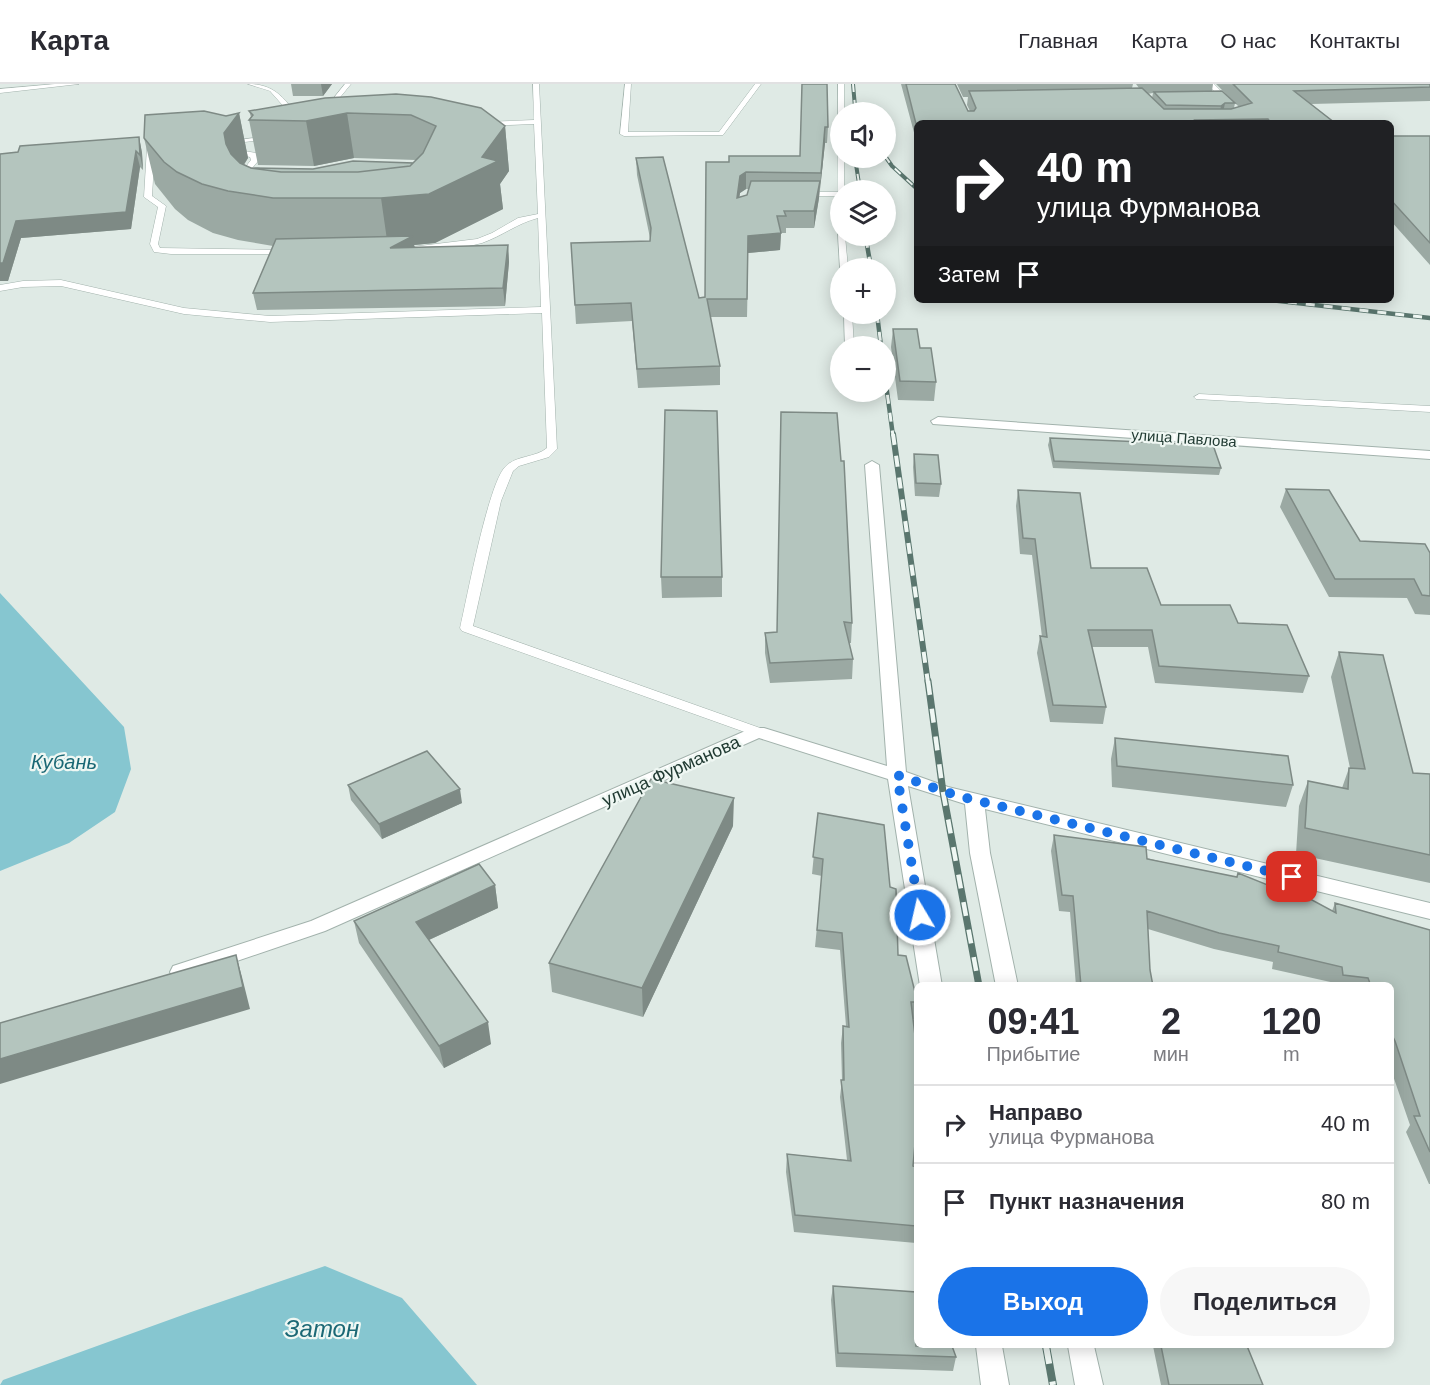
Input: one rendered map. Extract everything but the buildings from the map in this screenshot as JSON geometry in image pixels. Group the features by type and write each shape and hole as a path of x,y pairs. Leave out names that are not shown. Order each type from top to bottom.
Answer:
{"street":[{"name":"улица Павлова","path":"938,421 1430,455"},
{"path":"872,465 897,775 930,982"},
{"name":"улица Фурманова","path":"166,976 318,926 758,732 897,775 943,792 1430,911"},
{"path":"974,800 980,853 1006,982"},
{"path":"989,1348 995,1385"},
{"path":"1081,1348 1089,1385"}],"lane":[{"path":"0,91 76,84"},
{"path":"251,84 272,90 302,121"},
{"path":"272,90 278,84"},
{"path":"321,116 348,84"},
{"path":"536,84 552,449 545,455 515,464 508,470 496,501 466,628 758,732"},
{"path":"628,84 624,134 721,134 758,84"},
{"path":"840,84 840,180"},
{"path":"1210,84 1230,103"},
{"path":"1200,96 1223,96"},
{"path":"479,125 538,122"},
{"path":"271,170 246,172 255,160 253,155 217,147 274,138"},
{"path":"150,152 162,147"},
{"path":"139,148 159,155"},
{"path":"150,152 148,197 162,206 154,244 157,250 297,252"},
{"path":"793,194 830,192"},
{"path":"398,250 451,246 478,241 495,235 521,220 542,215"},
{"path":"0,288 23,284 61,283 184,312 270,319 546,310"},
{"path":"1199,397 1430,409"}],"water":[{"name":"Кубань","path":"0,593 124,727 131,769 115,812 69,843 0,871"},
{"name":"Затон","path":"325,1266 402,1298 477,1385 0,1385 3,1380"}],"railway":[{"path":"853,84 855,102"},
{"path":"857,168 858,180"},
{"path":"894,168 914,186"},
{"path":"867,246 869,258"},
{"path":"1297,303 1430,318"},
{"path":"878,324 880,336"},
{"path":"888,402 893,436"},
{"path":"893,434 928,683"},
{"path":"928,681 943,792 978,982"},
{"path":"1046,1348 1053,1385"}],"route":[{"path":"920,915 897,775 958,796 1292,877"}]}
